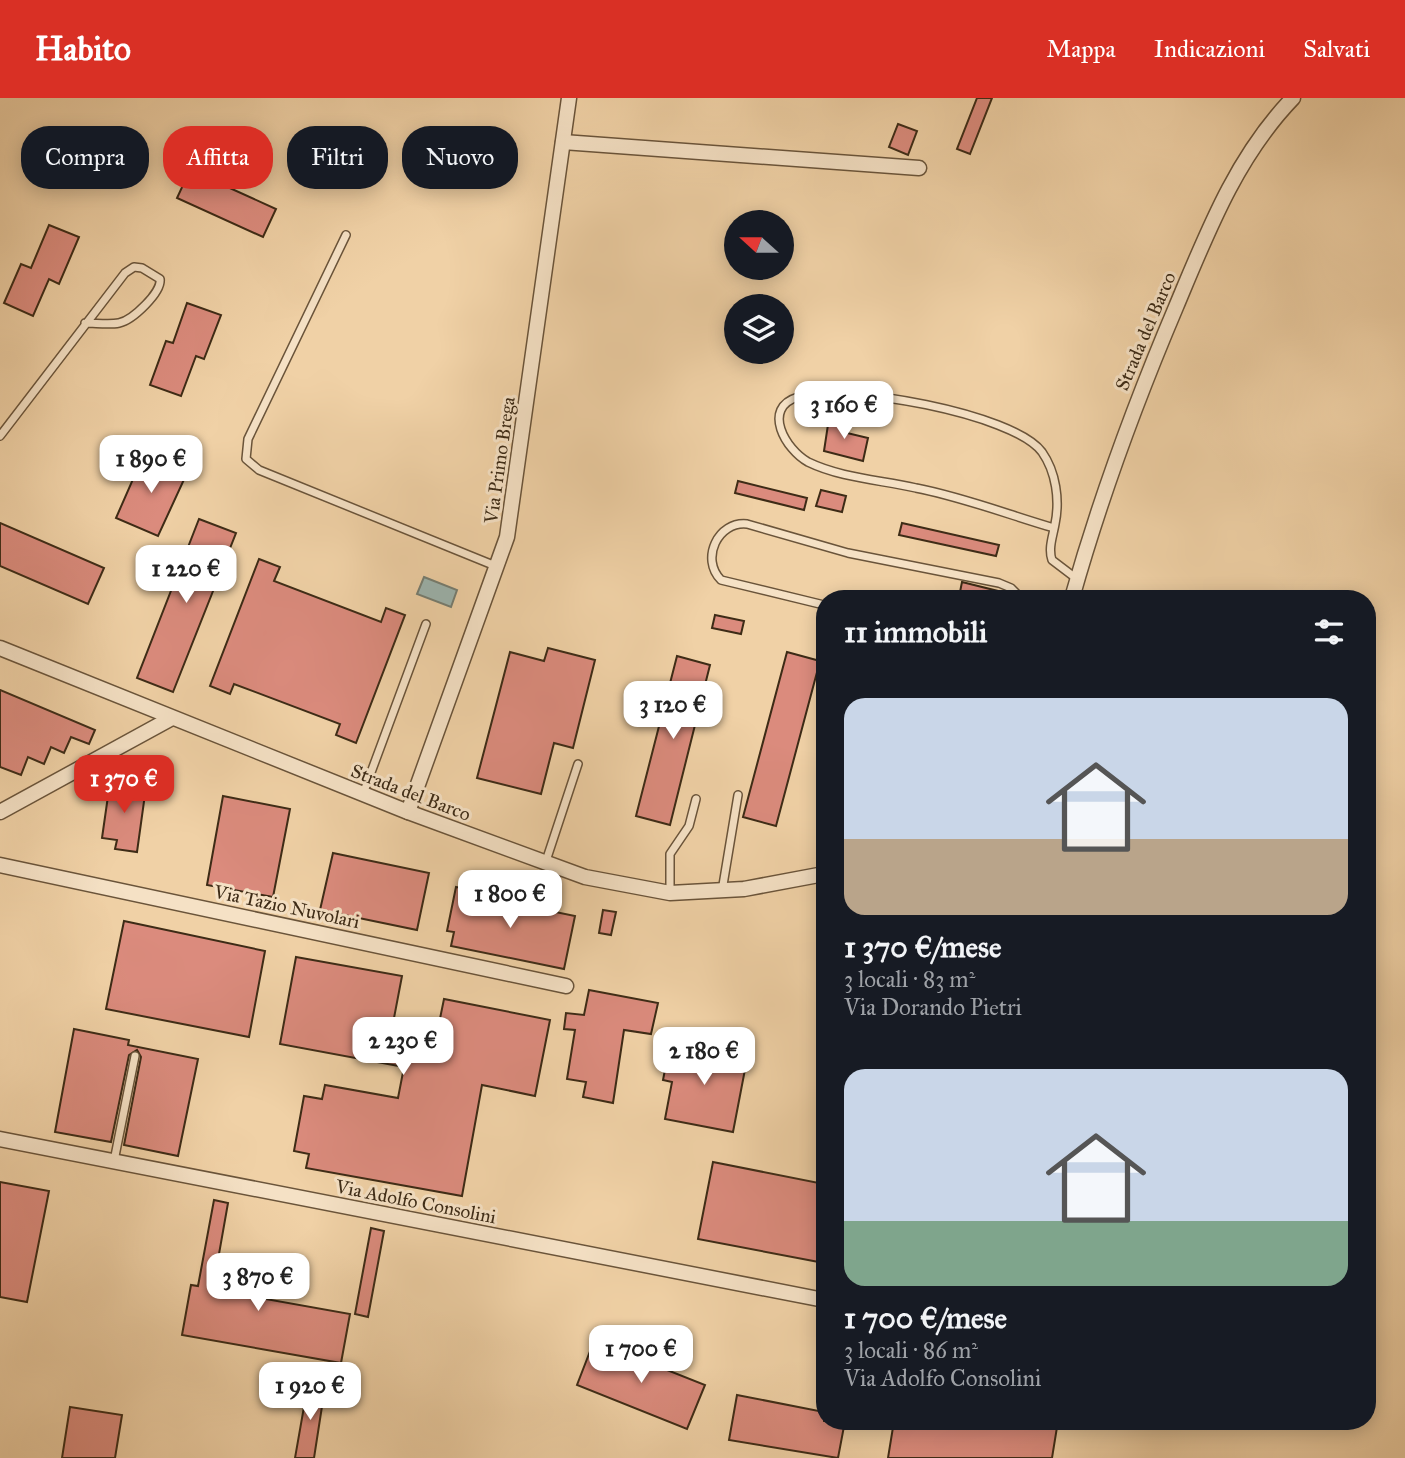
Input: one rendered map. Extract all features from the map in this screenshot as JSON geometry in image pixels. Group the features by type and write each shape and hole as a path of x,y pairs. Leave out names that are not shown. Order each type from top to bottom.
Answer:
{"street":[{"name":"Via Primo Brega","path":"408,812 499,567 510,526 569,98"},
{"name":"Strada del Barco","path":"1074,590 1124,432 1216,212 1251,151 1293,98"},
{"path":"563,142 919,168"},
{"name":"Strada del Barco","path":"0,648 170,719 545,865 624,886 670,893 722,891 816,874"},
{"path":"0,812 170,719"},
{"name":"Via Tazio Nuvolari","path":"0,865 566,986"},
{"name":"Via Adolfo Consolini","path":"0,1139 816,1298"}],"lane":[{"path":"346,236 248,439 246,459 259,470 499,567"},
{"path":"0,436 85,323 129,270 145,268 160,279 158,289 127,320 112,324 85,323"},
{"path":"1054,528 931,491 857,477 810,463 795,454 786,443 779,426 781,415 788,403 800,397 865,397 945,407 1001,427 1037,447 1047,462 1057,500 1054,528 1050,547 1052,560 1077,579"},
{"path":"816,603 721,580 712,564 713,550 721,533 732,524 747,524 848,553 999,583 1013,590"},
{"path":"362,794 426,624"},
{"path":"545,865 578,764"},
{"path":"722,891 738,795"},
{"path":"670,893 670,853 689,826 696,799"},
{"path":"113,1161 135,1056"}],"water":[{"path":"424,577 457,590 451,607 417,594"}],"building":[{"path":"977,98 992,98 970,154 957,149"},
{"path":"898,124 917,131 908,155 889,147"},
{"path":"181,189 232,189 276,209 263,237 177,198"},
{"path":"49,225 79,237 59,284 49,279 33,316 4,303 21,264 31,268"},
{"path":"187,303 221,315 204,359 196,356 181,396 150,385 166,341 173,343"},
{"path":"829,418 849,423 847,433 868,438 863,461 824,451"},
{"path":"144,454 187,473 158,536 116,518"},
{"path":"738,481 807,498 804,510 735,493"},
{"path":"821,490 846,496 842,512 816,506"},
{"path":"199,519 236,533 173,692 137,678"},
{"path":"0,523 104,568 88,604 0,566"},
{"path":"902,523 999,545 996,556 899,535"},
{"path":"259,559 280,567 274,581 381,622 386,608 405,615 356,743 336,735 340,724 234,684 230,694 210,686"},
{"path":"962,582 994,590 960,590"},
{"path":"715,615 744,621 741,634 712,628"},
{"path":"548,648 595,660 573,748 554,743 541,794 477,778 510,652 544,661"},
{"path":"787,652 816,660 816,676 776,826 743,817"},
{"path":"677,656 710,665 670,825 636,816"},
{"path":"0,690 95,730 89,744 71,737 64,753 51,747 44,764 28,757 21,775 0,767"},
{"path":"110,782 146,787 137,852 115,849 117,840 102,838"},
{"path":"223,796 290,809 273,897 207,885"},
{"path":"333,853 429,873 417,930 320,910"},
{"path":"456,887 478,891 477,896 575,916 564,969 451,946 454,932 447,931"},
{"path":"603,910 616,912 611,935 599,933"},
{"path":"124,921 265,951 249,1037 106,1009"},
{"path":"296,957 402,976 390,1039 434,1048 444,999 550,1020 535,1096 482,1085 462,1196 306,1168 309,1154 294,1151 304,1096 322,1099 325,1085 398,1098 404,1067 280,1044"},
{"path":"589,990 658,1003 651,1034 624,1030 613,1103 583,1097 586,1082 567,1079 575,1030 564,1029 566,1013 584,1015"},
{"path":"74,1029 129,1040 128,1045 198,1059 178,1156 124,1145 141,1057 137,1050 129,1055 111,1142 55,1132"},
{"path":"670,1044 747,1059 733,1132 665,1119 672,1082 663,1080"},
{"path":"713,1162 816,1182 816,1261 698,1239"},
{"path":"0,1182 49,1191 27,1302 0,1297"},
{"path":"214,1200 228,1203 213,1288 239,1293 241,1280 262,1283 260,1298 350,1314 341,1363 182,1335 191,1285 198,1286"},
{"path":"371,1228 384,1231 368,1317 355,1314"},
{"path":"594,1341 705,1385 687,1429 577,1385"},
{"path":"308,1384 325,1387 314,1458 295,1458"},
{"path":"737,1395 816,1410 816,1430 843,1430 838,1458 729,1440"},
{"path":"70,1407 122,1415 115,1458 62,1458"},
{"path":"893,1430 1057,1430 1052,1458 888,1458"}]}
